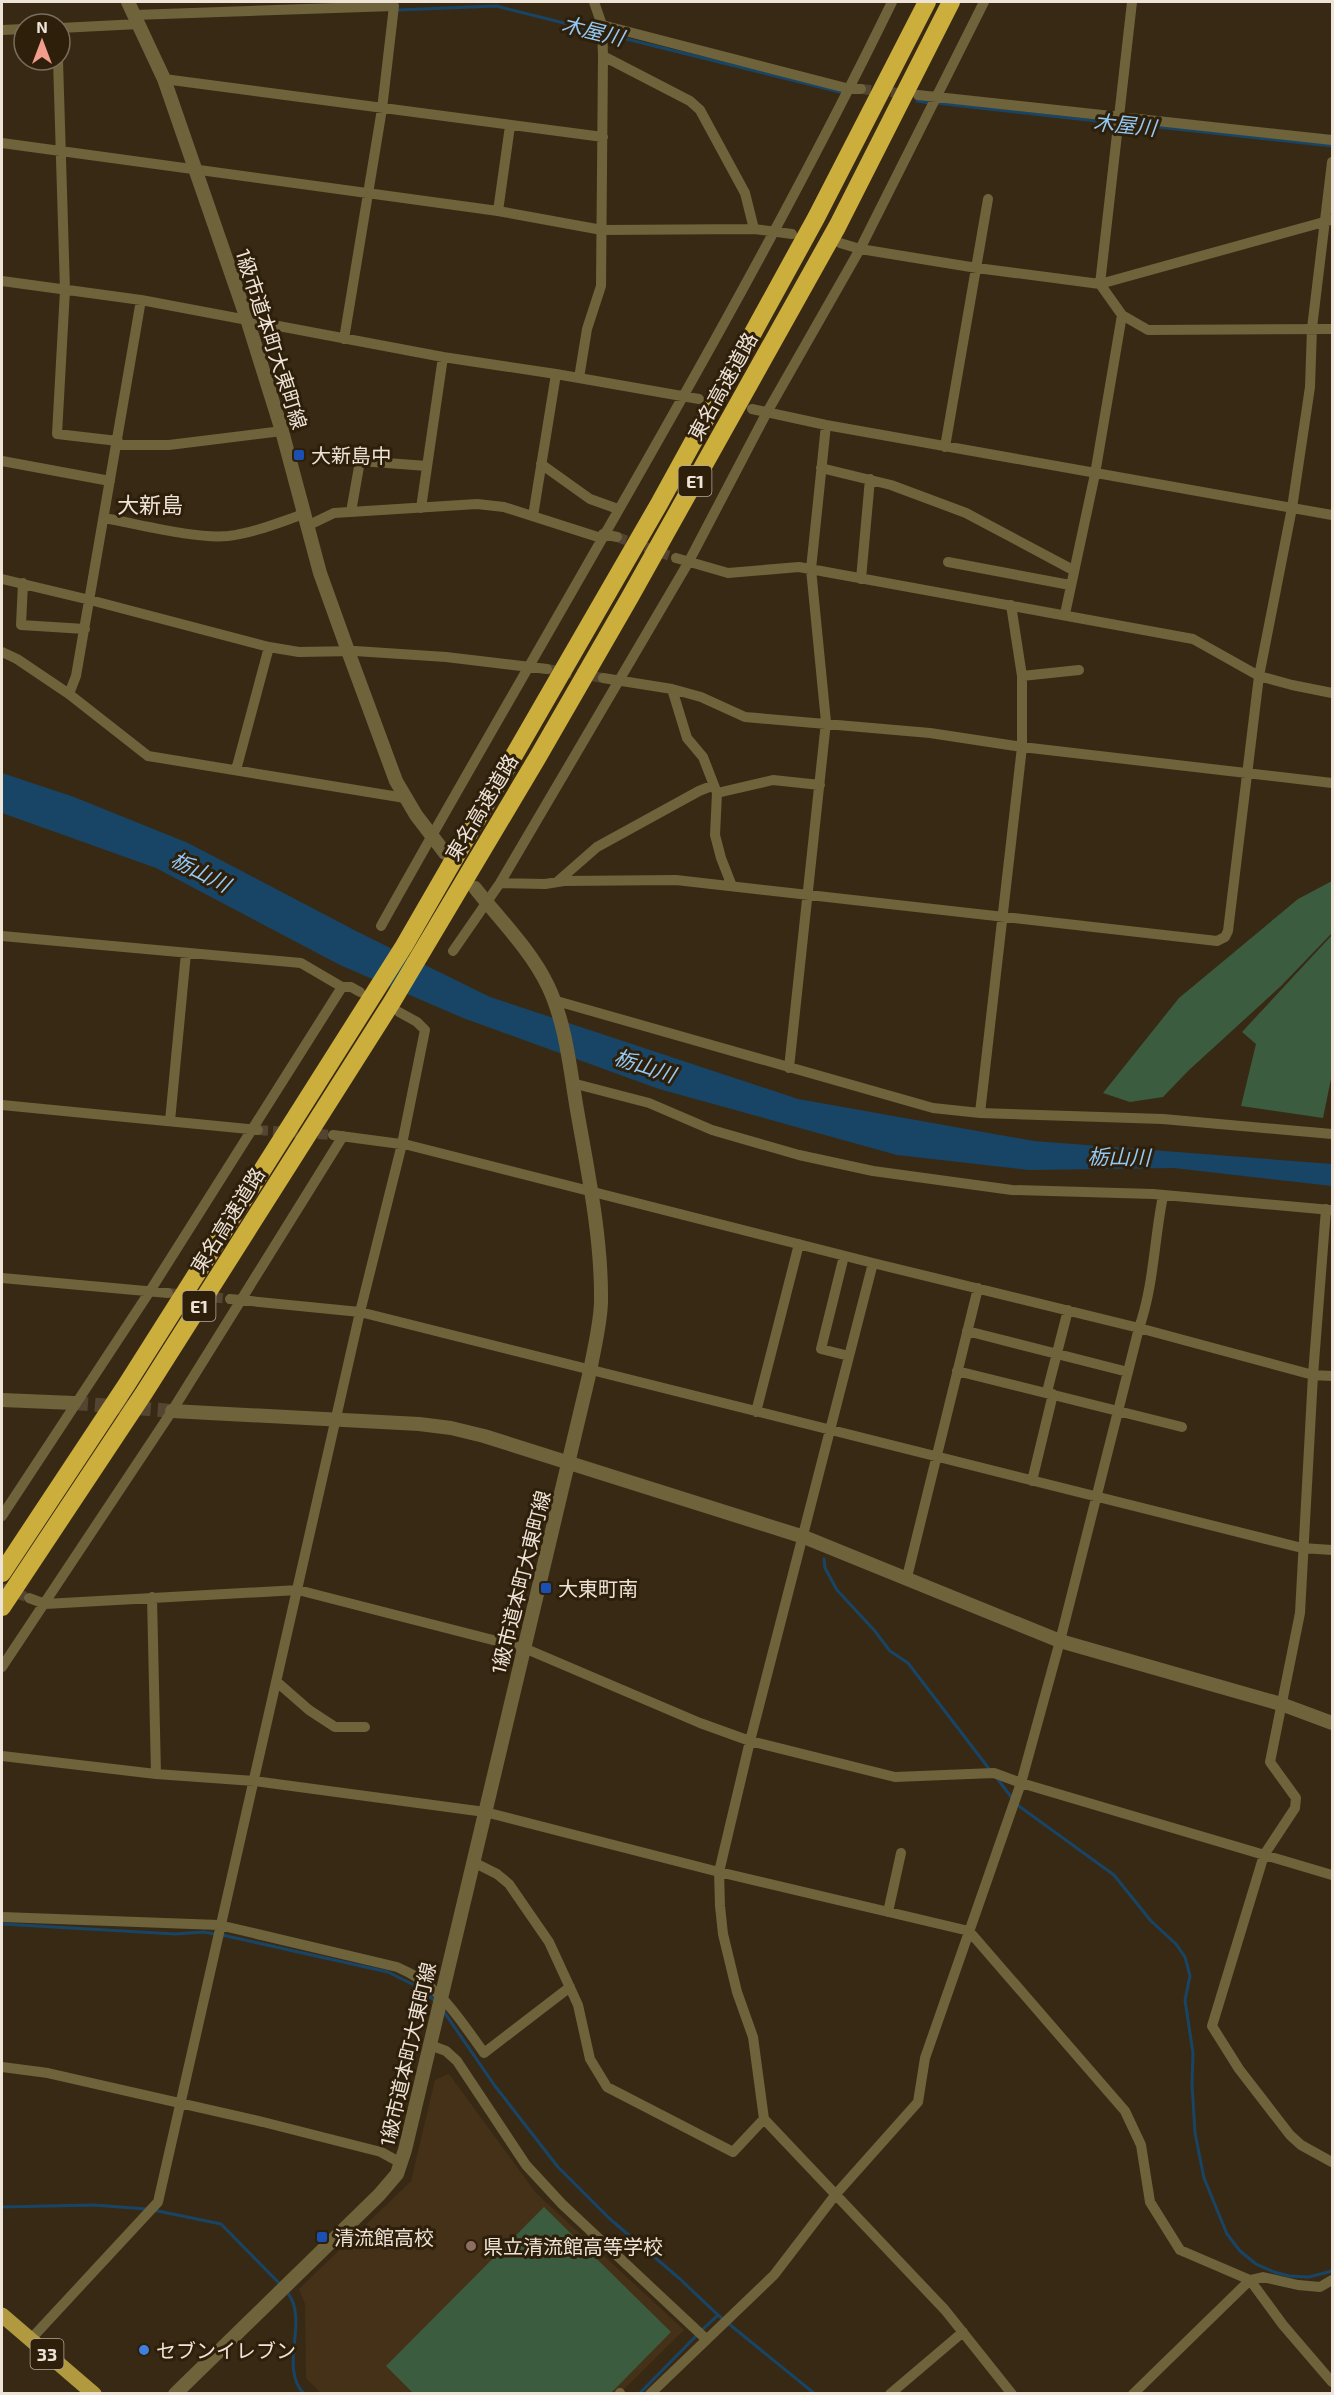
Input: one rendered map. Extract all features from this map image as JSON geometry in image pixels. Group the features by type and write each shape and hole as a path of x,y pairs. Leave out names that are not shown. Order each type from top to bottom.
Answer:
{"highway":[{"name":"東名高速道路","path":"2,1607 395,1007 413,949 816,218 927,2"},
{"name":"東名高速道路","path":"2,1572 127,1384 368,992 413,949 630,597 837,226 951,2"}],"main road":[{"name":"33","path":"2,2314 94,2394"}],"street":[{"name":"1級市道本町大東町線","path":"128,2 164,79 196,169 282,430 320,573 396,781 405,798 445,853"},
{"path":"579,378 587,330 601,286 603,56 602,30 594,2"},
{"path":"381,926 602,536 685,397 851,91 892,2"},
{"path":"453,951 500,883 688,563 766,414 860,249 984,2"},
{"path":"1132,2 1100,284 1122,315 1148,330 1332,329"},
{"path":"72,27 136,20 393,10 382,109 344,339"},
{"path":"602,30 851,91"},
{"path":"603,56 690,101 700,110 745,193 754,230"},
{"path":"58,72 65,290 57,434 117,443 169,444 282,430"},
{"path":"164,79 603,137"},
{"path":"918,95 935,99 1120,120 1332,140"},
{"path":"498,211 510,126"},
{"path":"2,143 498,211 602,230 754,230 792,234"},
{"path":"500,883 676,880 1216,941 1224,938 1228,930 1259,676 1292,508 1310,387 1312,328 1327,256 1332,162"},
{"path":"945,447 988,199"},
{"path":"840,243 860,249 977,268 1100,284 1329,221"},
{"path":"2,281 141,300 444,357 699,399"},
{"path":"69,694 76,676 85,629 141,300"},
{"path":"1065,614 1095,474 1122,315"},
{"path":"421,508 444,357"},
{"path":"533,516 556,374"},
{"path":"752,409 766,414 945,447 1332,515"},
{"path":"789,1068 826,722 811,569 826,425"},
{"path":"2,461 110,481"},
{"path":"351,512 360,461 427,466"},
{"path":"541,464 590,500 618,509"},
{"path":"821,468 891,485 966,513 1073,570"},
{"path":"861,579 870,479"},
{"path":"104,518 211,537 230,536 334,513 477,504 504,507 602,536 616,537"},
{"path":"676,558 728,573 787,566 811,569 1193,639 1259,676 1332,693"},
{"path":"948,562 1070,585"},
{"path":"2,579 269,647 299,652 348,651 446,657 547,669"},
{"path":"23,583 21,625 85,629"},
{"path":"980,1113 1022,747 1022,676 1011,605"},
{"path":"236,770 269,647"},
{"path":"2,652 17,659 69,694 148,756 405,798"},
{"path":"1022,676 1079,670"},
{"path":"603,678 672,689 701,697 745,717 826,722 930,733 1022,747 1332,783"},
{"path":"672,689 687,738 703,757 716,789 715,835 732,886"},
{"path":"557,882 597,847 699,791 773,780 820,785"},
{"name":"1級市道本町大東町線","path":"176,2394 393,2180 401,2162 590,1371 601,1306 597,1242 572,1081 555,1003 533,961 475,888"},
{"path":"2,936 302,963 342,987 368,992"},
{"path":"170,1121 186,953"},
{"path":"2,1516 255,1129 342,987"},
{"path":"555,1003 933,1108 980,1113 1162,1119 1332,1134"},
{"path":"30,2340 158,2202 219,1925 277,1682 360,1312 402,1144 425,1030 395,1007"},
{"path":"572,1081 649,1103 712,1130 799,1155 873,1171 1012,1190 1163,1196 1329,1210 1313,1375 1300,1612 1270,1762 1296,1798 1295,1808 1263,1854 1212,2026 1239,2069 1290,2135 1301,2145 1332,2162"},
{"path":"2,1105 255,1129"},
{"path":"2,1667 172,1411 242,1300 338,1136 402,1144 1139,1328 1313,1375 1332,1376"},
{"path":"651,2394 704,2337 774,2275 836,2194 918,2102 925,2058 1021,1783 1060,1641 1139,1328 1148,1302 1155,1233 1163,1196"},
{"path":"756,1412 799,1244"},
{"path":"844,1256 821,1349 849,1356"},
{"path":"873,1263 750,1741 719,1872 723,1934 737,1992 753,2037 764,2119 945,2310 1012,2394"},
{"path":"2,1278 168,1293"},
{"path":"908,1578 935,1457 978,1288"},
{"path":"230,1299 360,1312 1302,1548 1332,1550"},
{"path":"1032,1481 1068,1310"},
{"path":"967,1331 1128,1372"},
{"path":"957,1371 1182,1427"},
{"path":"2,1400 74,1403"},
{"path":"172,1411 337,1419 451,1428 569,1462 804,1537 1060,1641 1281,1704 1332,1723"},
{"path":"29,1598 45,1604 298,1590 524,1648 700,1723 750,1741 895,1777 994,1773 1332,1875"},
{"path":"152,1597 156,1773"},
{"path":"277,1682 309,1710 335,1727 365,1727"},
{"path":"2,1756 254,1781 485,1812 719,1872 969,1931 1125,2111 1141,2145 1150,2202 1180,2250 1250,2280 1283,2325 1332,2382"},
{"path":"888,1912 901,1853"},
{"path":"473,1862 497,1874 509,1884 549,1942 578,2005 590,2059 607,2087 733,2152 764,2119"},
{"path":"2,1917 219,1925 397,1967 413,1974 441,1996 484,2053 570,1987"},
{"path":"430,2045 446,2051 457,2061 526,2165 562,2204 704,2337"},
{"path":"2,2067 48,2073 180,2103 381,2152 401,2162"},
{"path":"1133,2394 1250,2280 1263,2277 1298,2285 1320,2287 1332,2280"},
{"path":"890,2394 963,2332"}],"shaded area":[{"path":"449,2074 536,2193 684,2330 620,2393 321,2393 306,2378 305,2304 299,2289 411,2181 435,2080"}],"green space":[{"path":"1332,881 1332,933 1281,986 1188,1071 1163,1097 1130,1102 1103,1093 1179,998 1298,899"},
{"path":"1332,935 1332,1074 1323,1118 1241,1106 1256,1044 1242,1032"},
{"path":"544,2207 671,2332 611,2393 413,2393 386,2366"}],"water":[{"name":"栃山川","path":"2,773 74,797 188,843 358,932 490,997 798,1099 1034,1141 1332,1164 1332,1186 1174,1168 1029,1170 897,1155 659,1089 463,1018 340,965 156,868 2,813"}],"waterway":[{"name":"木屋川","path":"397,10 496,6 600,32"},
{"name":"木屋川","path":"606,34 844,93"},
{"name":"木屋川","path":"917,101 930,103"},
{"name":"木屋川","path":"936,103 1115,123"},
{"name":"木屋川","path":"1121,123 1332,146"},
{"path":"824,1559 825,1568 837,1590 890,1651 908,1663 990,1770"},
{"path":"996,1777 1012,1798"},
{"path":"1016,1804 1114,1875 1151,1921 1176,1944 1185,1957 1190,1976 1185,2000 1193,2053 1195,2133 1204,2178 1227,2234 1240,2251 1256,2264 1274,2272 1289,2276 1309,2277 1332,2271"},
{"path":"2,1924 175,1934 204,1932 215,1934"},
{"path":"222,1935 388,1972 420,1988 436,2002"},
{"path":"442,2009 495,2086 558,2167 610,2219 718,2315 815,2394"},
{"path":"2,2207 94,2205 146,2209"},
{"path":"153,2210 221,2224 281,2285"},
{"path":"287,2292 296,2316 294,2371 297,2383 304,2394"},
{"path":"702,2330 718,2315"},
{"path":"639,2394 697,2335"}],"tunnel":[{"path":"861,89 909,94"},
{"path":"617,537 676,558"},
{"path":"547,669 603,678"},
{"path":"258,1130 333,1135"},
{"path":"168,1293 230,1299"},
{"path":"74,1403 172,1411"},
{"path":"2,1588 29,1598"}],"place":[{"name":"大新島中","path":"299,455"},
{"name":"大東町南","path":"546,1588"},
{"name":"清流館高校","path":"322,2237"},
{"name":"県立清流館高等学校","path":"471,2246"},
{"name":"セブンイレブン","path":"144,2350"}],"district":[{"name":"大新島","path":"150,504"}]}
